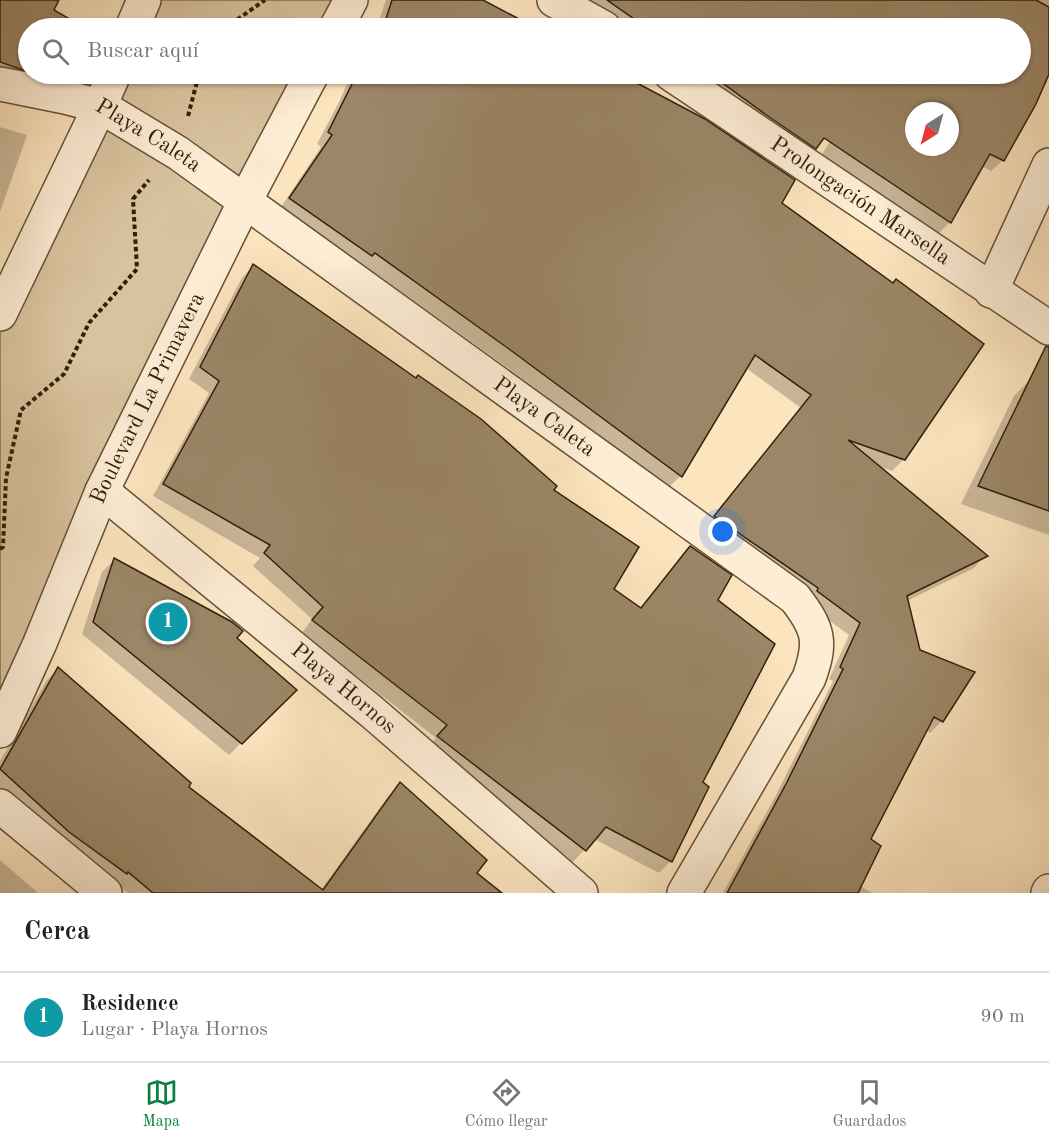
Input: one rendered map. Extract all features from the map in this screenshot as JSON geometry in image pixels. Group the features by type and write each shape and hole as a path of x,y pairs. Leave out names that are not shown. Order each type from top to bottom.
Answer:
{"street":[{"path":"136,18 144,0"},
{"path":"341,18 351,0"},
{"path":"554,0 586,18"},
{"name":"Playa Caleta","path":"0,84 55,94 100,106 178,153 795,598 806,612 818,639 816,657 809,678 684,893"},
{"path":"0,314 110,84"},
{"name":"Boulevard La Primavera","path":"0,731 40,643 102,491 245,201 307,84"},
{"name":"Prolongación Marsella","path":"685,84 1049,328"},
{"path":"991,291 1049,165"},
{"name":"Playa Hornos","path":"102,491 372,712 581,893"},
{"path":"0,806 105,893"}],"path":[{"path":"239,18 265,0"},
{"path":"0,549 3,548 6,478 21,410 64,374 89,322 137,269 133,199 153,174"}],"shaded area":[{"path":"156,0 343,0 335,18 148,18"},
{"path":"121,84 303,84 0,706 0,332"}],"building":[{"path":"0,0 59,0 54,10 68,18 18,18 18,68 0,62"},
{"path":"392,0 483,0 517,18 386,18"},
{"path":"607,0 1036,0 1049,7 1049,74 1036,104 1004,161 990,154 951,223 824,138 816,149 724,84 1031,84 1031,18 633,18"},
{"path":"352,84 639,84 705,119 795,180 782,203 893,283 896,279 984,344 905,460 848,440 988,556 907,596 920,650 975,672 943,722 934,717 871,839 881,846 858,893 727,893 786,784 843,669 840,667 860,623 817,591 818,588 714,516 811,395 755,355 682,477 375,253 372,256 289,198 332,135 328,132"},
{"path":"253,264 416,378 418,375 481,419 557,486 554,490 639,547 614,589 641,608 690,546 732,575 718,600 775,644 703,782 709,787 672,862 606,827 586,851 437,736 447,725 312,620 323,607 264,553 270,545 163,484 219,381 200,367"},
{"path":"1046,346 1049,347 1049,511 978,486"},
{"path":"114,558 232,622 243,631 237,638 297,690 242,744 93,622"},
{"path":"58,667 191,783 189,787 323,890 400,782 487,860 477,873 502,893 153,893 128,872 127,874 69,832 0,769"}],"place":[{"name":"Residence","path":"168,622"}]}
